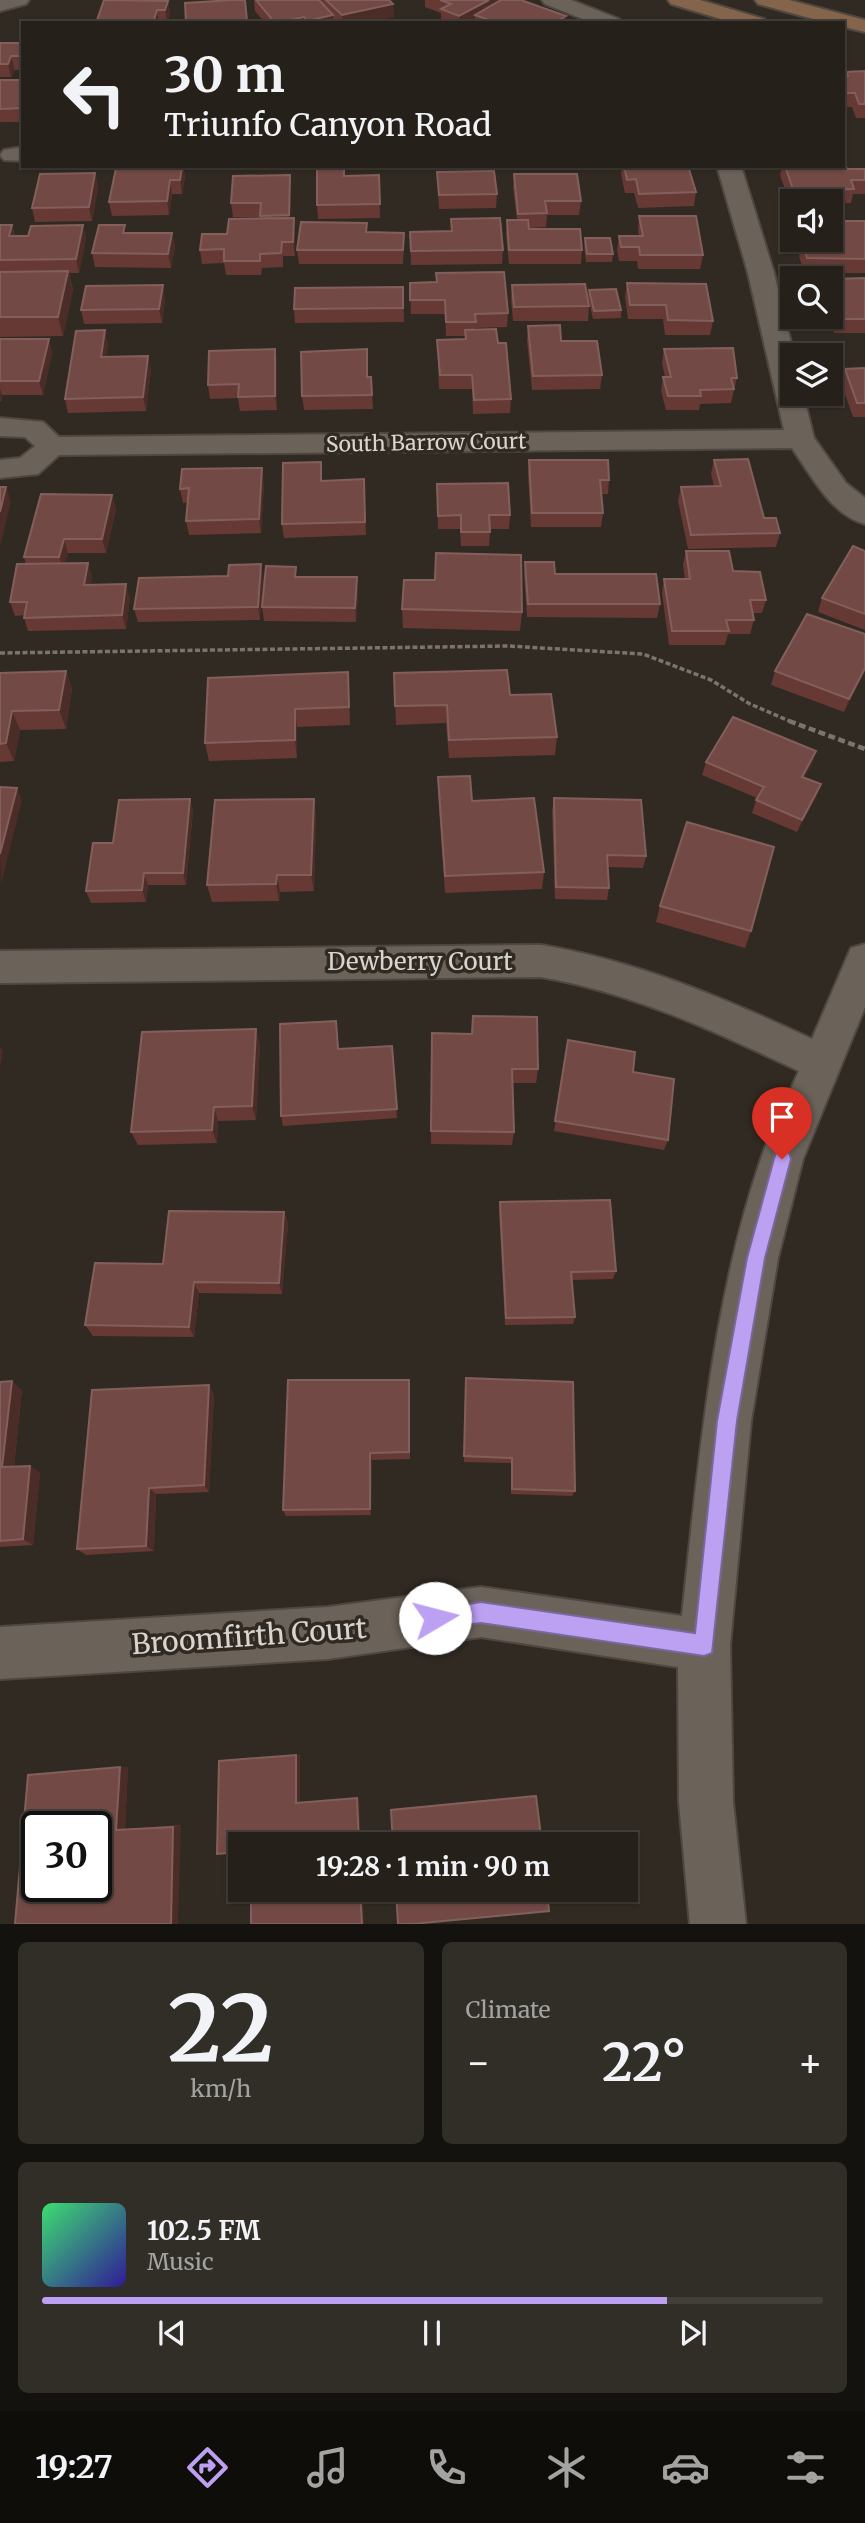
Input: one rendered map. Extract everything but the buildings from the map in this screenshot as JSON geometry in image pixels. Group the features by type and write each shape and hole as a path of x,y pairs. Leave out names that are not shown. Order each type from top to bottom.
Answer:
{"main road":[{"path":"678,0 750,21"},
{"path":"765,0 865,26"}],"street":[{"path":"0,5 19,0"},
{"path":"552,0 607,21"},
{"path":"730,168 761,273 800,439 836,490 865,514"},
{"path":"0,427 33,428 52,446 28,467 0,469"},
{"name":"South Barrow Court","path":"52,446 800,439"},
{"path":"718,1924 706,1802 704,1645 727,1421 756,1258 782,1159 865,960"},
{"name":"Dewberry Court","path":"0,967 541,961 589,967 632,980 821,1062"},
{"name":"Broomfirth Court","path":"0,1653 328,1633 481,1612 704,1645"}],"path":[{"path":"0,653 508,646 643,654 668,661 711,680 750,704 785,720 865,749"}],"route":[{"path":"435,1618 481,1612 704,1645 727,1421 756,1258 782,1159"}]}
